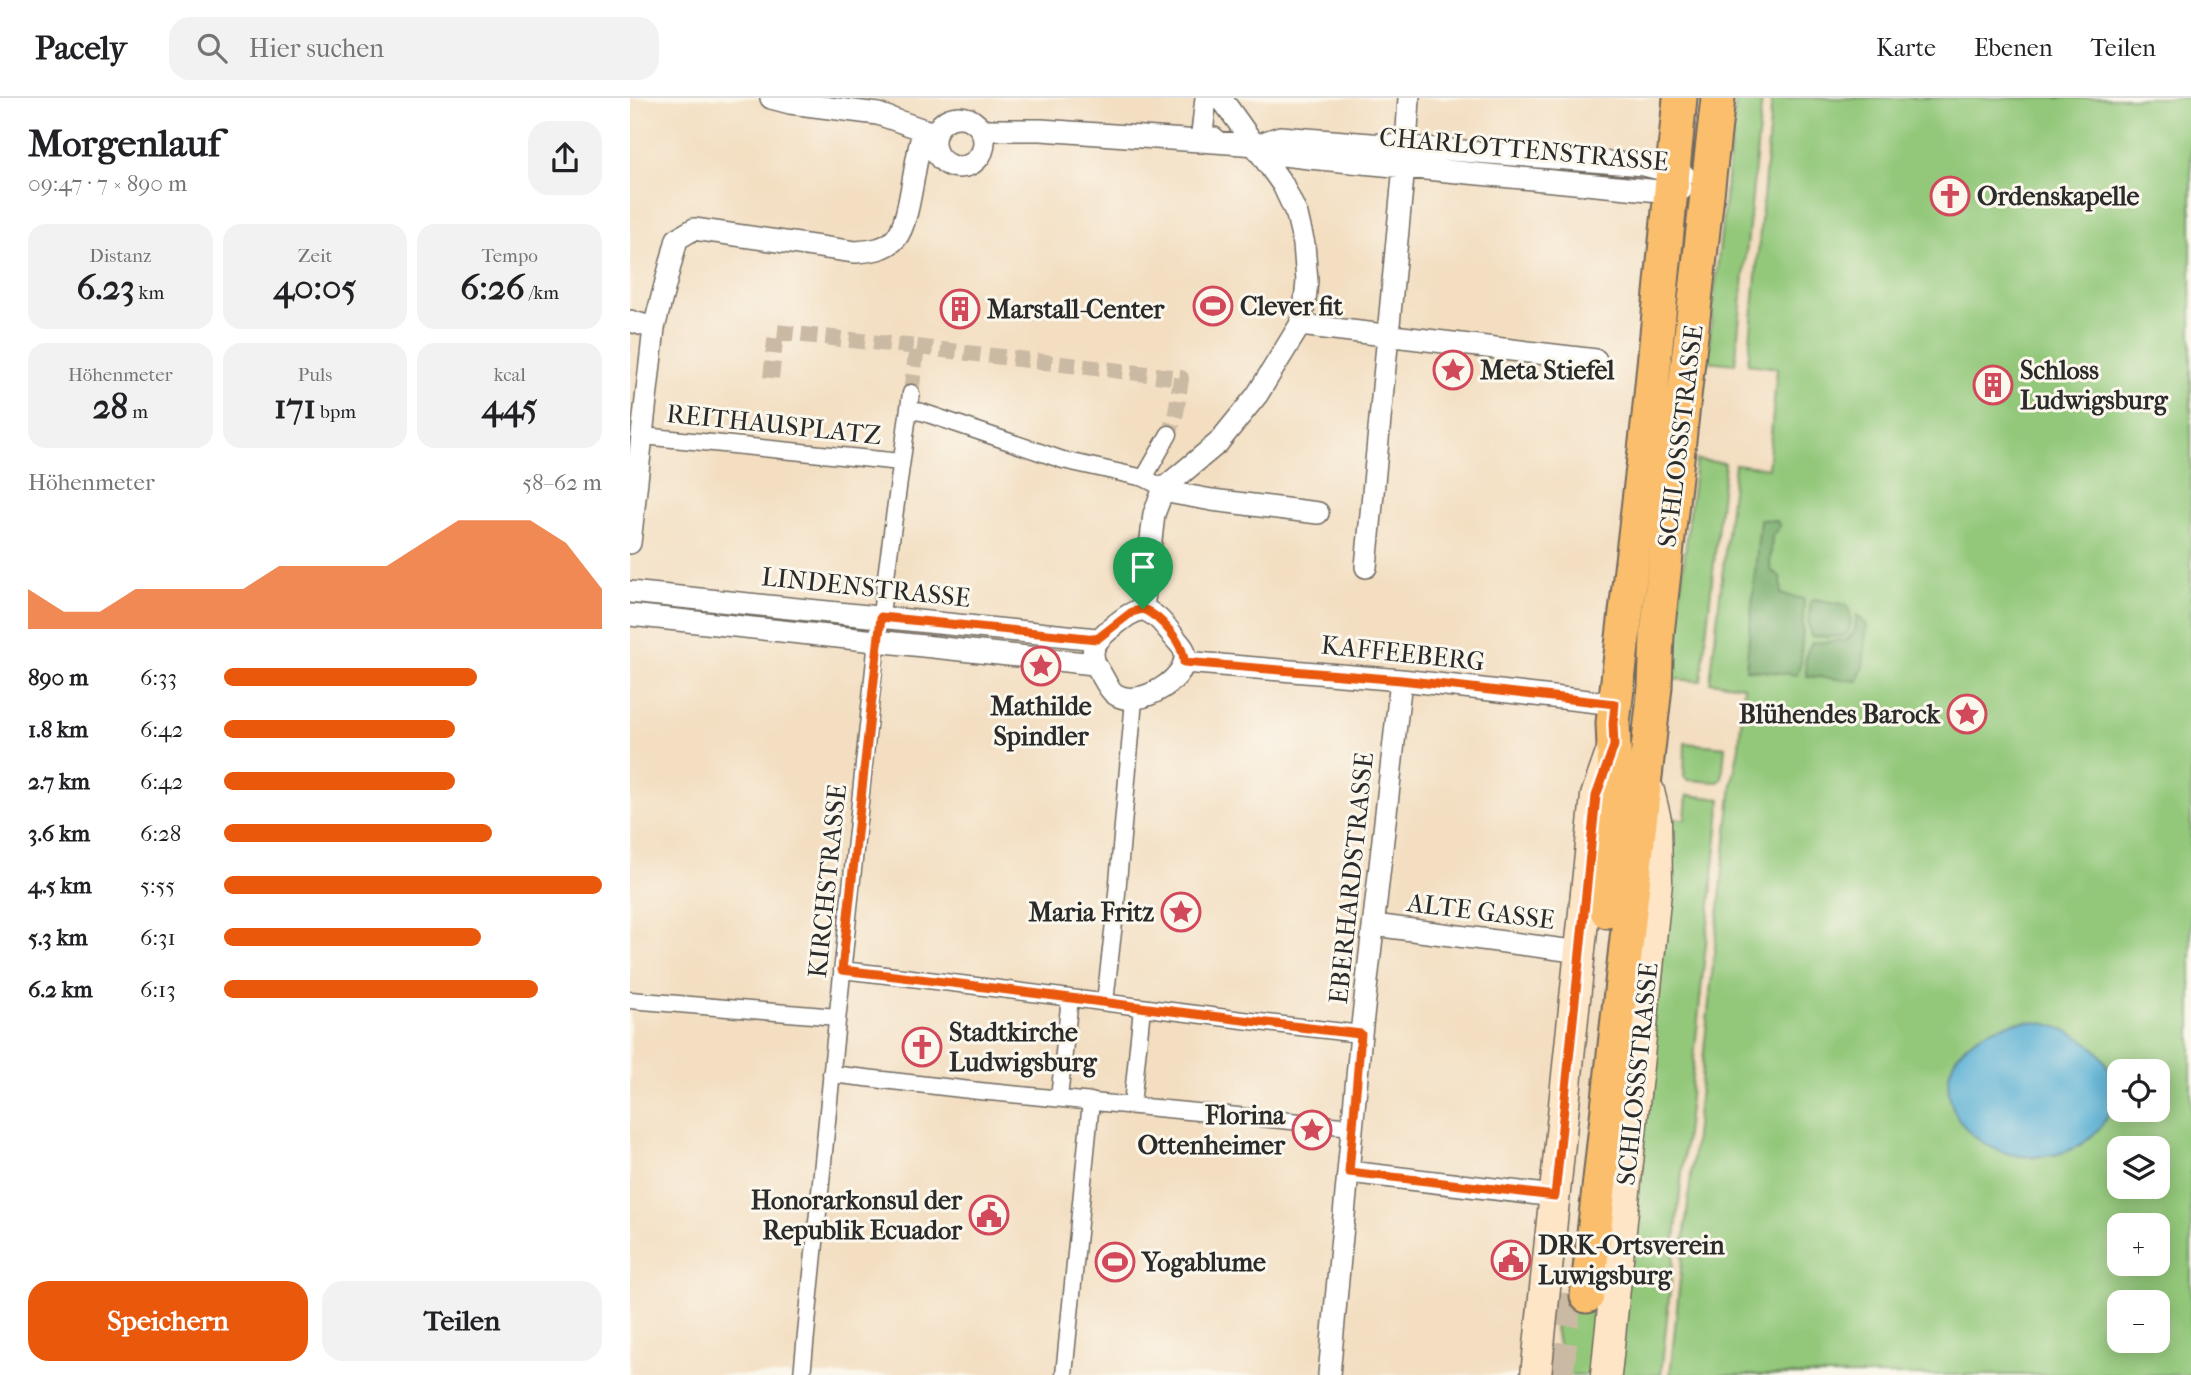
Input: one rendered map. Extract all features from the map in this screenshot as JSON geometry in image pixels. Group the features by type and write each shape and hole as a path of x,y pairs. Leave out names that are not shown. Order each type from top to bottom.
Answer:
{"main road":[{"name":"SCHLOSSSTRASSE","path":"1680,98 1649,416 1613,723 1616,796 1614,848 1576,1295 1645,774 1655,687 1657,634 1718,98"},
{"name":"SCHLOSSSTRASSE","path":"1536,1375 1596,796 1614,746"},
{"name":"SCHLOSSSTRASSE","path":"1606,1375 1657,883 1656,820 1645,774"}],"street":[{"path":"771,98 790,103 878,114 930,132"},
{"path":"1206,98 1201,142 1224,135 1229,126 1224,102"},
{"path":"1366,567 1409,98"},
{"path":"1143,609 1154,514 1164,488 1226,435 1258,396 1300,324 1307,281 1304,244 1297,215 1283,185 1224,102"},
{"path":"630,543 635,470 643,436 654,328 677,239 694,229 855,252 885,247 897,238 903,225 917,148 930,132 954,118 970,119 981,130 984,146 976,161 961,167 953,166 939,157 930,132"},
{"name":"CHARLOTTENSTRASSE","path":"981,130 1041,130 1257,145 1283,155 1405,156 1644,165 1671,181 1709,184"},
{"path":"630,321 654,328"},
{"path":"1300,324 1597,360"},
{"name":"KIRCHSTRASSE","path":"802,1375 831,1074 878,640 911,393"},
{"path":"909,411 922,412 1063,460 1144,478 1172,493 1318,513"},
{"path":"1144,478 1169,434"},
{"name":"REITHAUSPLATZ","path":"643,436 901,461"},
{"name":"LINDENSTRASSE","path":"630,592 1097,639"},
{"path":"1143,609 1156,614 1184,651 1184,662 1179,673 1150,696 1134,700 1116,695 1094,664 1093,649 1097,639 1132,612 1143,609"},
{"name":"LINDENSTRASSE","path":"630,615 1094,664"},
{"name":"KAFFEEBERG","path":"1184,662 1401,680 1615,704"},
{"name":"EBERHARDSTRASSE","path":"1329,1375 1361,1034 1401,680"},
{"path":"1104,1002 1116,905 1134,700"},
{"name":"ALTE GASSE","path":"1374,925 1581,952"},
{"path":"842,970 991,986 1142,1008 1361,1034"},
{"path":"1059,1098 1070,998"},
{"path":"630,1000 837,1017"},
{"path":"1132,1105 1142,1008"},
{"path":"831,1074 1353,1128"},
{"path":"1064,1375 1091,1101"},
{"path":"1349,1172 1555,1196"}],"green space":[{"path":"1736,98 1762,98 1735,364 1707,361"},
{"name":"Blühendes Barock","path":"1772,98 2191,98 2191,1375 1670,1375 1744,686 1710,682 1735,464 1768,468 1777,368 1748,364"},
{"path":"1696,460 1725,463 1701,681 1670,679"},
{"path":"1760,519 1777,521 1780,526 1772,536 1770,565 1772,571 1781,578 1781,594 1804,599 1801,662 1797,675 1746,669"},
{"path":"1815,599 1846,605 1851,620 1846,635 1811,637 1808,621 1811,601"},
{"path":"1857,615 1867,625 1863,666 1858,681 1807,676 1806,659 1812,643 1847,640 1854,632"},
{"path":"1685,743 1725,747 1722,779 1718,782 1688,780 1684,777"},
{"path":"1687,795 1721,799 1661,1375 1615,1375 1666,889 1671,818 1685,819"},
{"path":"1555,1297 1605,1304 1596,1375 1557,1375 1559,1352 1553,1314"}],"water":[{"path":"2027,1021 2075,1034 2091,1045 2107,1066 2107,1116 2100,1127 2074,1148 2058,1154 2020,1156 1988,1146 1965,1127 1951,1102 1949,1076 1960,1052 1985,1032"}],"tunnel":[{"path":"771,378 776,332 917,347 911,393"},
{"path":"917,347 1181,378 1176,413 1169,434"},
{"path":"1557,1375 1566,1293"}],"place":[{"name":"Ordenskapelle","path":"1950,196"},
{"name":"Clever fit","path":"1213,306"},
{"name":"Marstall-Center","path":"960,309"},
{"name":"Meta Stiefel","path":"1453,370"},
{"name":"Schloss Ludwigsburg","path":"1993,385"},
{"name":"Mathilde Spindler","path":"1041,666"},
{"name":"Blühendes Barock","path":"1967,714"},
{"name":"Maria Fritz","path":"1181,912"},
{"name":"Stadtkirche Ludwigsburg","path":"922,1047"},
{"name":"Florina Ottenheimer","path":"1312,1130"},
{"name":"Honorarkonsul der Republik Ecuador","path":"989,1215"},
{"name":"DRK-Ortsverein Luwigsburg","path":"1511,1260"},
{"name":"Yogablume","path":"1115,1262"}],"route":[{"path":"1143,609 1156,614 1184,651 1184,662 1401,680 1615,704 1614,746 1596,796 1555,1196 1349,1172 1361,1034 991,986 842,970 881,617 1097,639 1132,612 1143,609"}]}
